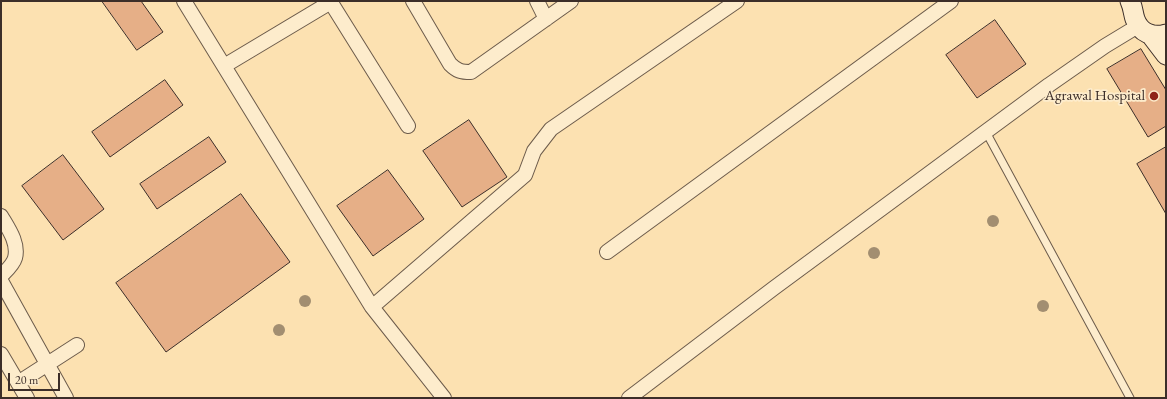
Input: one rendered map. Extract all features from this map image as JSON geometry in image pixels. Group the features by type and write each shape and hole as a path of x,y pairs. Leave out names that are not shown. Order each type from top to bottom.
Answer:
{"main road":[{"path":"1143,18 1166,55"}],"street":[{"path":"184,1 372,307 444,398"},
{"path":"413,1 450,64 456,70 463,72 471,72 570,2"},
{"path":"537,1 546,19"},
{"path":"372,307 525,175 534,151 551,129 737,1"},
{"path":"607,252 951,1"},
{"path":"224,66 331,2 408,126"},
{"path":"629,398 774,288 1049,85 1143,18"},
{"path":"1,216 16,246 15,258 1,276"},
{"path":"1,281 66,398"},
{"path":"18,383 77,345"},
{"path":"1,354 27,398"}],"lane":[{"path":"986,132 1130,398"}],"building":[{"path":"102,1 141,1 163,32 137,50"},
{"path":"995,20 1026,64 977,98 946,55"},
{"path":"1141,49 1166,90 1166,126 1148,137 1107,69"},
{"path":"165,80 183,105 110,157 92,132"},
{"path":"469,120 507,177 462,207 423,151"},
{"path":"209,137 226,162 157,209 140,184"},
{"path":"1166,147 1166,214 1137,164"},
{"path":"63,155 104,209 63,240 22,186"},
{"path":"388,170 424,219 373,256 337,206"},
{"path":"241,194 290,262 166,352 116,283"}],"place":[{"name":"Agrawal Hospital","path":"1154,96"}]}
